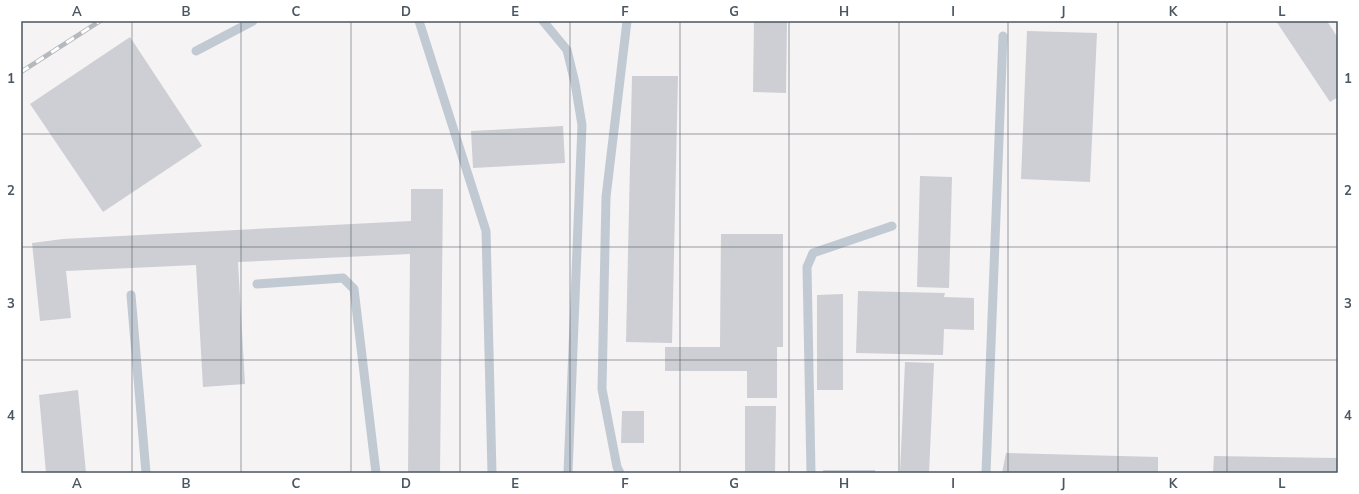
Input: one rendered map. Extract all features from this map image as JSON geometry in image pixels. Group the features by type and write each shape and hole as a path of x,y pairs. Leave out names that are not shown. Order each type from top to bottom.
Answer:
{"lane":[{"path":"196,51 253,21"},
{"path":"419,21 486,231 492,473"},
{"path":"543,21 567,50 576,83 582,125 568,473"},
{"path":"620,473 602,389 602,381 606,197 627,21"},
{"path":"986,473 1003,36"},
{"path":"811,473 807,267 813,253 892,226"},
{"path":"256,284 343,278 354,289 376,473"},
{"path":"131,295 146,473"}],"building":[{"path":"754,21 787,21 786,93 753,92"},
{"path":"1276,21 1327,21 1338,38 1338,97 1330,102"},
{"path":"1027,31 1097,33 1090,182 1021,179"},
{"path":"130,37 202,146 103,212 30,104"},
{"path":"632,76 678,76 672,343 626,342"},
{"path":"563,126 565,163 473,168 471,131"},
{"path":"920,176 952,177 949,288 917,287"},
{"path":"411,189 443,189 440,473 408,473 410,254 238,262 245,384 203,387 196,265 66,271 71,318 40,321 32,243 63,239 411,221"},
{"path":"721,234 783,234 783,347 777,347 777,398 747,398 747,371 665,371 665,347 720,347"},
{"path":"858,291 945,293 944,297 974,298 974,330 944,329 943,355 856,353"},
{"path":"843,294 843,390 817,390 817,295"},
{"path":"905,362 934,363 929,473 900,473"},
{"path":"78,390 86,473 46,473 39,395"},
{"path":"745,406 776,406 775,473 745,473"},
{"path":"622,411 644,411 644,443 621,443"},
{"path":"1006,453 1158,457 1158,473 1002,473"},
{"path":"1214,456 1338,458 1338,473 1213,473"},
{"path":"823,470 875,470 875,473 823,473"}],"railway":[{"path":"21,72 100,21"}]}
